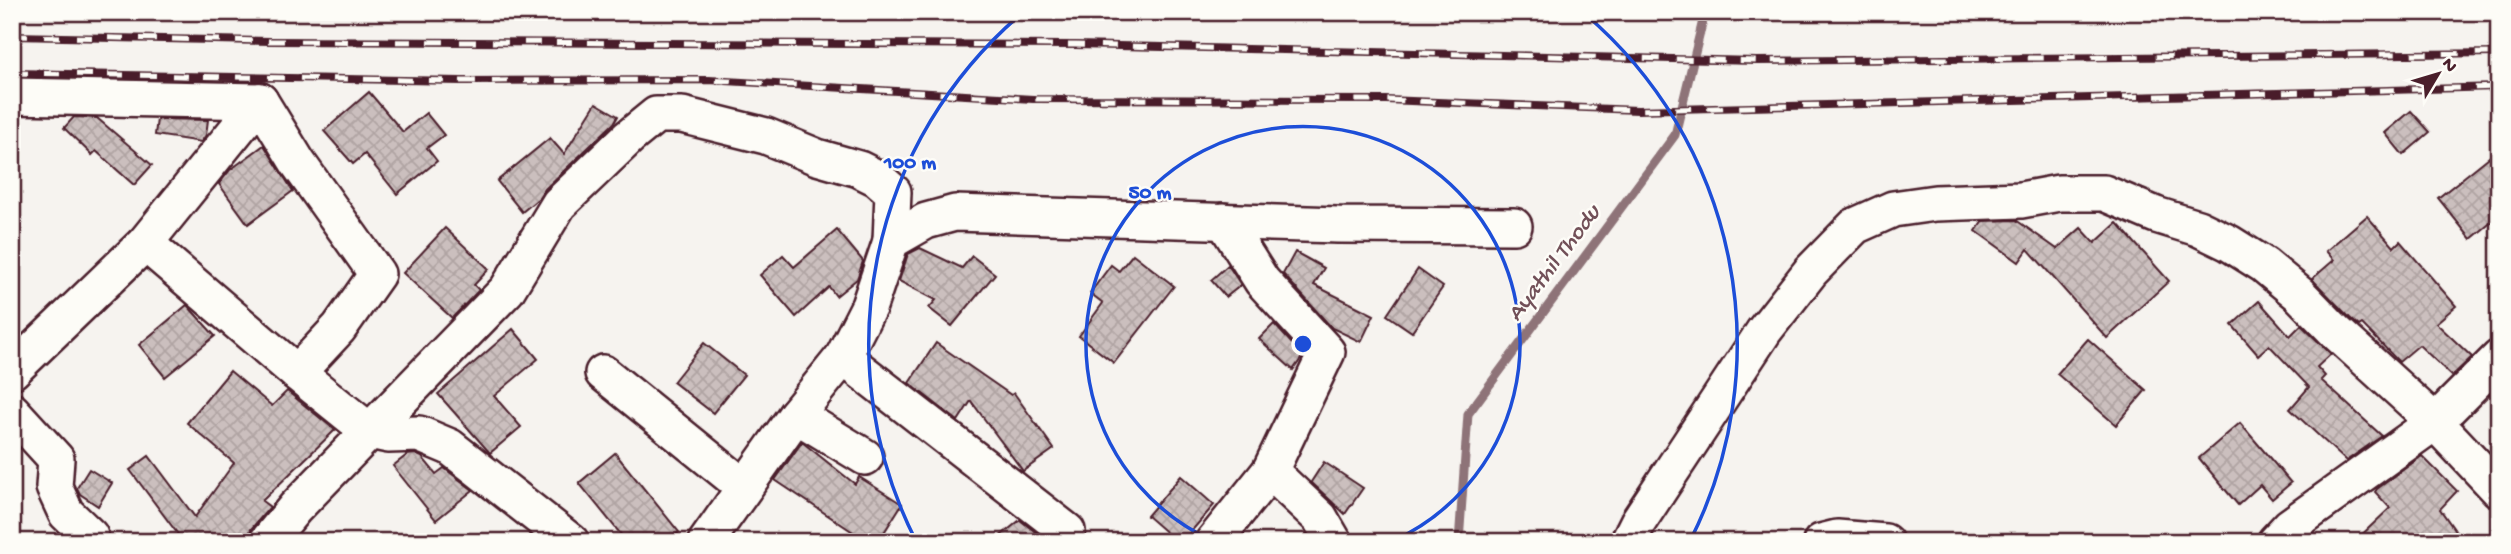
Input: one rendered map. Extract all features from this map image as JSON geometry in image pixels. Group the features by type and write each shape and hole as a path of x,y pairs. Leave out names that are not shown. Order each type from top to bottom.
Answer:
{"street":[{"path":"12,96 260,101"},
{"path":"12,371 145,243 260,101"},
{"path":"260,101 299,163 377,274 339,328 297,373"},
{"path":"267,542 295,508 507,290 559,204 656,115 682,115 766,136 817,157 859,169 877,178 893,192 891,242 869,306 843,357 796,415 706,542"},
{"path":"1628,542 1638,522 1764,331 1811,271 1855,226 1893,209 1924,204 2021,200 2059,193 2104,193 2155,215 2197,228 2229,243 2264,265 2435,422 2499,490"},
{"path":"891,242 926,221 955,213 1514,226"},
{"path":"1213,542 1270,471 1327,352 1262,281 1224,221"},
{"path":"145,243 369,431 388,435 419,434 450,447 571,542"},
{"path":"843,357 1067,531"},
{"path":"2275,542 2290,526 2435,422 2499,358"},
{"path":"603,373 744,487"},
{"path":"12,411 56,459 54,487 66,513 90,536"},
{"path":"796,415 865,457"},
{"path":"1270,471 1320,518 1334,542"},
{"path":"1821,542 1837,538 1885,542"}],"building":[{"path":"369,92 403,132 426,113 444,135 427,148 437,161 397,194 365,154 353,164 324,131"},
{"path":"596,103 618,116 614,123 522,212 497,181 550,138 564,154"},
{"path":"2411,111 2430,132 2403,155 2385,133"},
{"path":"74,117 97,118 152,165 134,185 96,151 92,155 64,128"},
{"path":"157,119 208,120 206,135 201,142 155,135"},
{"path":"264,145 293,191 248,224 219,184 230,170"},
{"path":"2499,149 2499,216 2471,239 2438,198"},
{"path":"2367,216 2394,247 2400,241 2456,306 2436,323 2472,357 2452,376 2419,345 2399,362 2312,279 2334,260 2326,251"},
{"path":"2016,220 2057,249 2081,228 2095,243 2117,223 2169,281 2107,338 2028,249 2019,262 1976,231 1983,221"},
{"path":"445,228 489,269 474,285 479,290 452,318 403,273"},
{"path":"837,230 863,261 857,279 836,296 829,287 796,317 760,275 783,255 794,267"},
{"path":"920,248 962,268 972,256 995,274 952,326 929,308 936,300 899,281 908,254"},
{"path":"1295,252 1324,268 1314,285 1374,315 1361,342 1332,328 1283,274"},
{"path":"1133,254 1174,286 1114,363 1079,336 1103,303 1090,293 1111,265 1119,271"},
{"path":"1228,265 1241,285 1226,297 1211,280"},
{"path":"1418,269 1443,287 1412,332 1387,315"},
{"path":"2259,301 2290,336 2301,325 2331,354 2317,367 2325,376 2321,380 2382,436 2346,461 2290,409 2309,387 2269,345 2258,355 2232,325"},
{"path":"187,305 215,336 165,377 139,345"},
{"path":"1274,324 1303,356 1293,370 1259,339"},
{"path":"513,329 538,359 494,396 521,427 490,453 438,394"},
{"path":"2088,339 2146,390 2116,425 2057,374"},
{"path":"704,343 744,375 713,413 673,382"},
{"path":"936,343 1011,395 1014,393 1054,449 1023,471 971,401 958,421 909,383"},
{"path":"230,371 272,406 287,391 335,430 262,501 270,507 251,529 247,542 177,542 180,537 130,470 149,456 195,517 234,463 187,423"},
{"path":"2240,423 2291,483 2272,499 2260,485 2238,505 2199,458"},
{"path":"802,442 855,484 859,477 902,504 878,542 868,542 775,480"},
{"path":"615,453 679,532 667,542 627,542 579,483"},
{"path":"407,455 422,457 436,474 444,468 473,490 436,520 393,466"},
{"path":"2422,456 2457,491 2440,509 2463,542 2354,542 2390,508 2375,492 2377,489"},
{"path":"1324,462 1363,488 1345,514 1311,482"},
{"path":"89,469 112,483 98,506 80,494 77,488"},
{"path":"1181,476 1214,505 1182,542 1177,542 1147,516"},
{"path":"1020,520 1046,542 993,542"}],"waterway":[{"name":"Ayathil Thodu","path":"1459,542 1468,414 1675,135 1705,12"}],"railway":[{"path":"12,36 270,41 1076,45 1756,61 2499,53"},
{"path":"12,73 461,81 709,80 1033,99 1386,100 1638,110 2499,87"}]}
